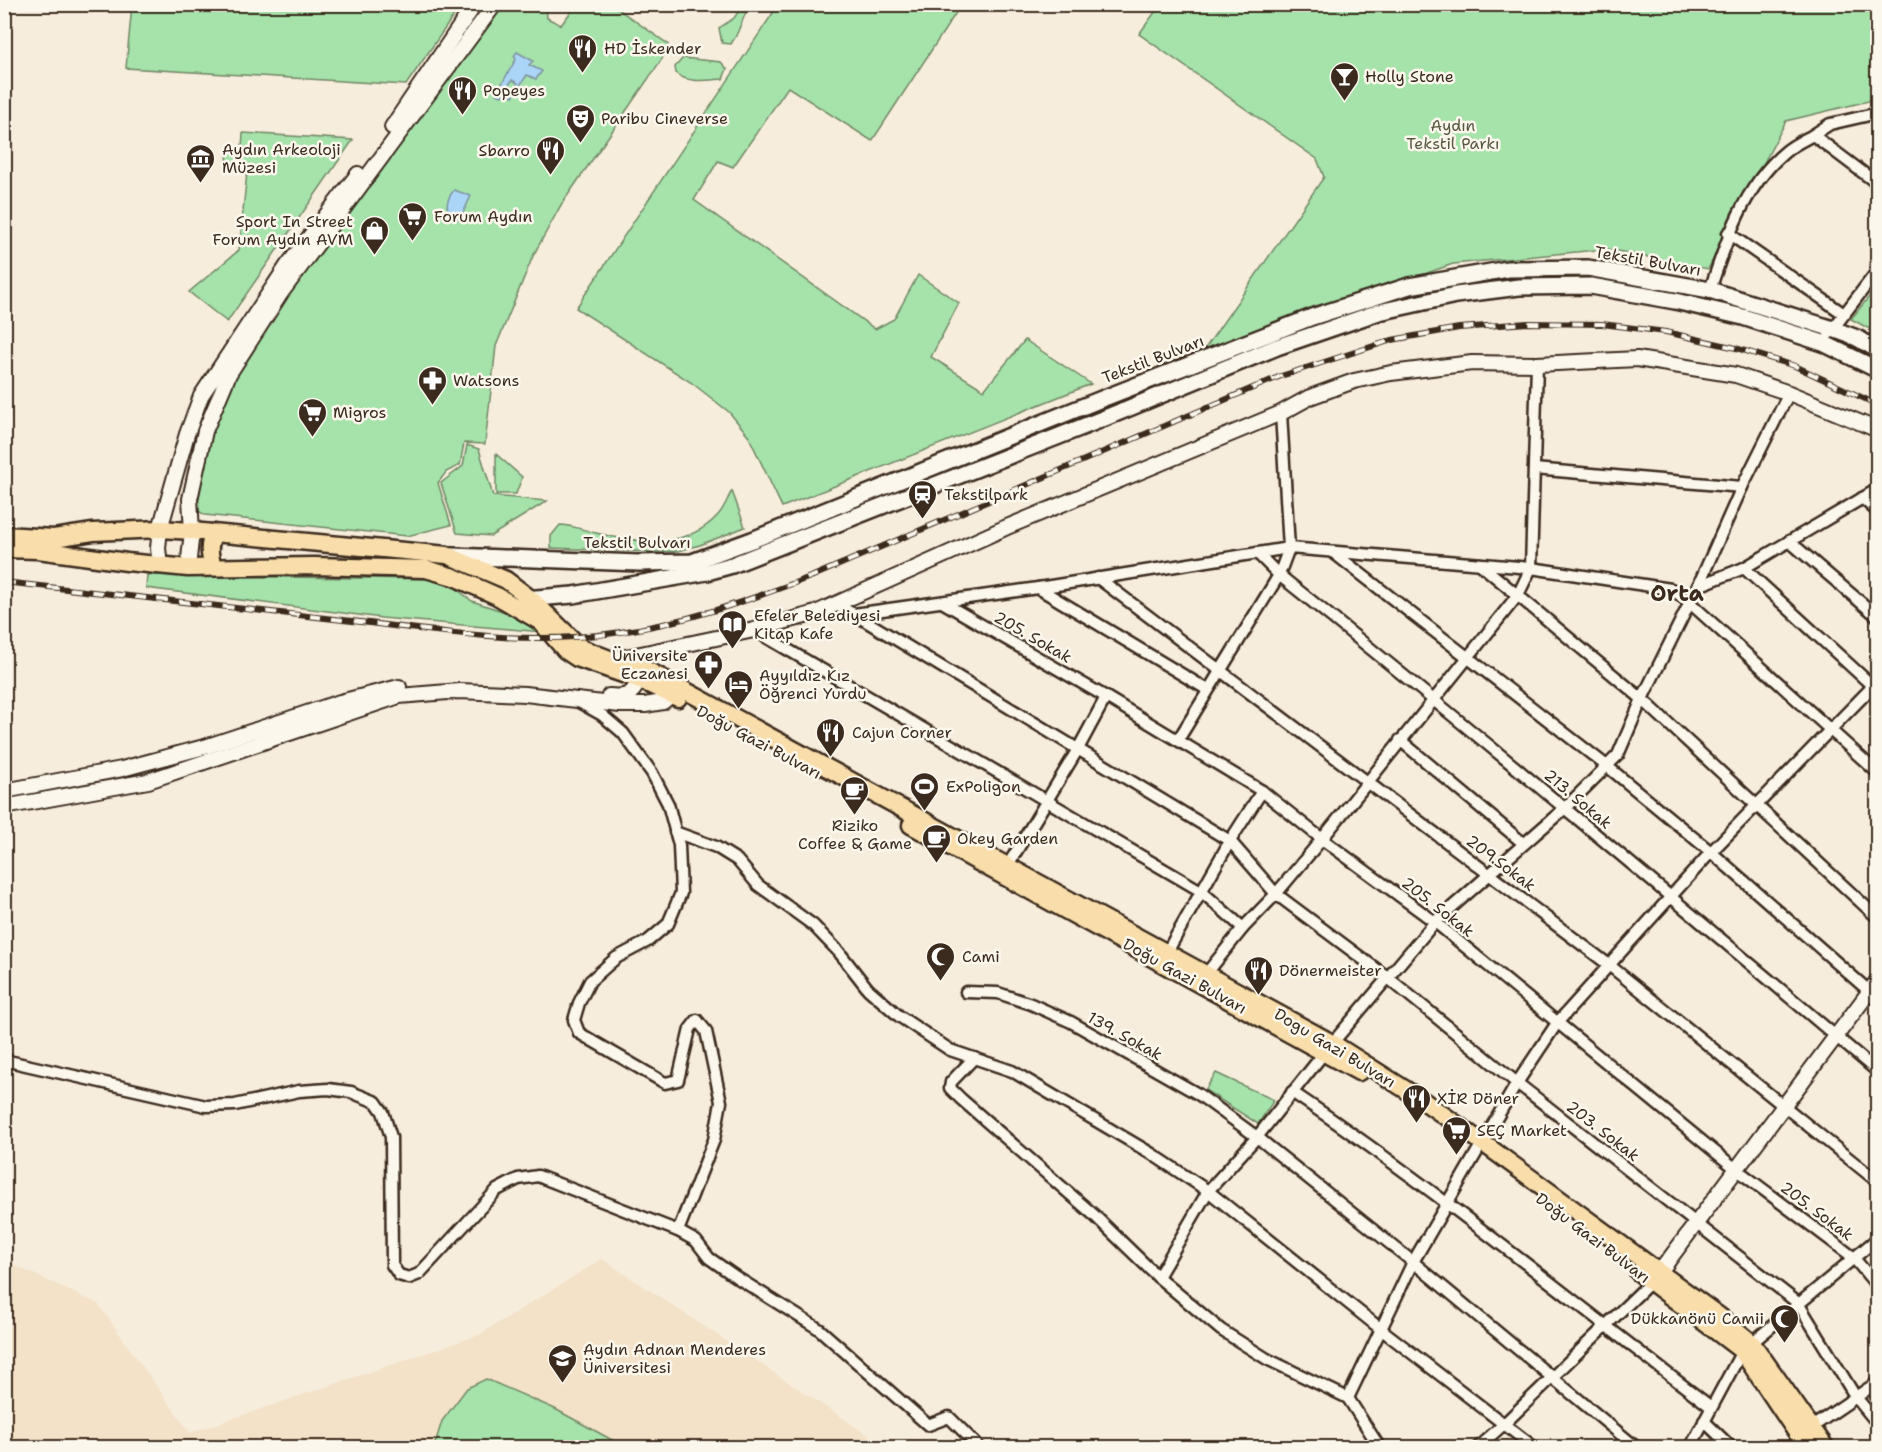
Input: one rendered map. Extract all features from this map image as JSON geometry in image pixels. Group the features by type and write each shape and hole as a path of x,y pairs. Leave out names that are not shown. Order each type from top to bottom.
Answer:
{"main road":[{"name":"Tekstil Bulvarı","path":"447,555 639,563 692,562 1284,327 1409,286 1508,269 1588,268 1710,290 1833,329 1878,350"},
{"name":"Tekstil Bulvarı","path":"497,596 531,599 573,595 706,572 732,565 1105,418 1277,347 1379,312 1456,295 1519,287 1591,286 1675,301 1743,317 1823,343 1878,370"},
{"path":"4,535 54,538 93,532 192,531 447,555 506,580 531,599 581,648 643,675 1005,870"},
{"path":"213,566 209,554 209,543 214,533"},
{"name":"Doğu Gazi Bulvarı","path":"4,549 38,550 160,566 426,569 454,577 497,596 541,622 566,650 578,658 643,675 671,695 747,733 1168,958 1328,1048 1420,1106 1481,1147 1747,1347 1808,1448"},
{"path":"639,563 644,574 641,583"},
{"path":"555,622 560,605 573,595"},
{"name":"Dogu Gazi Bulvarı","path":"1168,958 1206,974 1328,1048"},
{"path":"1747,1347 1812,1427 1826,1448"}],"street":[{"path":"188,567 192,531 190,499 205,431 229,374 281,292 385,145 476,4"},
{"path":"160,566 158,548 160,530 187,434 201,396 287,266 495,4"},
{"path":"1710,290 1728,233 1759,181 1785,152 1830,124 1878,113"},
{"path":"1813,135 1878,183"},
{"path":"1728,233 1844,314"},
{"path":"1823,343 1878,270"},
{"path":"612,660 754,630 816,613 1007,527 1281,413 1310,397 1354,381 1391,373 1472,363 1537,364 1637,359 1736,375 1789,393 1878,430"},
{"path":"1206,974 1322,839 1518,595 1531,568 1537,364"},
{"path":"1158,1277 1208,1191 1257,1137 1328,1048 1435,922 1565,808 1618,755 1641,699 1688,601 1698,586 1742,487 1789,393"},
{"path":"1178,740 1279,575 1289,548 1281,413"},
{"path":"1534,470 1742,487"},
{"path":"1698,586 1744,568 1878,489"},
{"path":"1862,498 1878,512"},
{"path":"1789,541 1878,617"},
{"path":"854,614 1038,588 1289,548 1531,568 1671,589 1688,601 1878,772"},
{"name":"213. Sokak","path":"1257,553 1279,575 1565,808 1878,1072"},
{"path":"1334,553 1608,767 1711,852 1873,996"},
{"path":"1480,564 1641,699 1878,918"},
{"path":"1348,1398 1413,1263 1517,1083 1557,1023 1711,852 1876,686 1744,568"},
{"name":"209.Sokak","path":"1098,578 1610,965 1878,1182"},
{"path":"1038,588 1208,690"},
{"name":"205. Sokak","path":"942,602 1106,696 1262,791 1322,839 1435,922 1736,1169 1853,1257 1878,1287"},
{"name":"203. Sokak","path":"834,604 1230,841 1276,894 1387,977 1517,1083 1798,1303 1855,1396 1878,1424"},
{"path":"754,630 1201,891 1244,928"},
{"path":"4,791 122,769 208,746 339,702 401,687 473,683 526,685 617,697 631,694 643,675"},
{"path":"4,807 148,781 399,696 460,691 525,694 620,705 645,705 663,702 671,695"},
{"path":"1005,870 1078,749 1106,696"},
{"path":"574,700 602,715 623,733 652,773 668,804 679,845 681,893 668,924 648,941 616,958 590,981 579,1003 574,1020 579,1033 665,1083 678,1080 690,1029 697,1020 706,1031 721,1102 719,1118 714,1140 678,1231"},
{"path":"1400,740 1523,843"},
{"path":"1168,958 1201,891 1262,791"},
{"path":"675,832 716,847 737,860 758,885 813,925 840,952 867,989 899,1016 950,1050 1012,1071 1152,1154 1208,1191 1535,1448"},
{"path":"1477,1448 1606,1327 1655,1277 1836,1036 1873,996 1878,980"},
{"name":"139. Sokak","path":"966,992 998,993 1054,1013 1198,1094 1257,1137 1637,1448"},
{"path":"974,1058 951,1082 950,1088 961,1099 1094,1215 1158,1277 1221,1330 1267,1359 1348,1398 1380,1448"},
{"path":"4,1060 206,1106 236,1105 299,1091 328,1089 351,1092 376,1102 383,1112 391,1137 392,1265 399,1275 409,1278 419,1274 497,1190 518,1179 538,1176 678,1231 696,1241 709,1258 819,1329 928,1425 949,1417 980,1448"},
{"path":"1292,1092 1343,1126 1447,1204 1711,1407"},
{"path":"1690,1448 1711,1407 1747,1347 1878,1238"},
{"path":"1812,1427 1878,1382"},
{"path":"1704,1420 1732,1448"}],"shaded area":[{"name":"Aydın Adnan Menderes Üniversitesi","path":"602,1259 886,1447 5,1448 5,1261 98,1304 190,1433 479,1335"}],"green space":[{"path":"132,4 461,5 406,85 126,68"},
{"name":"Aydın Tekstil Parkı","path":"1161,4 1877,5 1877,99 1786,121 1708,269 1607,249 1453,264 1204,350 1324,177 1317,159 1139,34"},
{"path":"500,5 544,5 547,18 561,25 576,5 612,5 668,44 662,59 561,205 533,256 496,346 485,444 464,443 460,465 446,472 438,483 451,525 407,536 205,515 197,510 213,418 267,324 387,155"},
{"path":"743,5 749,5 736,36 731,44 722,43 719,28 734,18"},
{"path":"773,5 961,5 872,141 788,87 733,167 718,161 694,200 875,329 894,319 918,275 959,303 931,357 984,390 1025,340 1091,384 782,507 748,435 729,412 692,383 576,308 773,13"},
{"path":"683,58 721,62 727,69 723,79 686,79 676,73 675,67"},
{"path":"243,133 353,140 227,322 189,292 239,250 247,172 228,169 227,151 242,148"},
{"path":"1877,287 1878,333 1851,319"},
{"path":"467,445 479,449 493,496 547,501 491,536 457,533 441,483 463,466"},
{"path":"496,454 522,477 516,494 496,494"},
{"path":"732,491 745,527 700,545 678,551 655,552 551,548 551,536 560,525 611,537 644,541 676,539 705,526 718,515"},
{"path":"147,575 430,579 454,587 472,601 511,614 543,632 382,618 146,588"},
{"path":"1216,1073 1274,1100 1258,1124 1205,1090"},
{"path":"486,1379 555,1409 625,1447 434,1447 442,1421 467,1388"}],"water":[{"path":"517,52 533,61 529,65 542,71 536,79 527,75 513,96 511,95 518,83 512,80 502,96 496,94 516,59 514,56"},
{"path":"454,190 471,196 461,217 455,221 447,210 449,198"}],"railway":[{"path":"4,582 483,636 581,637 640,629 715,610 813,576 1281,376 1392,340 1459,328 1528,323 1602,324 1666,332 1736,348 1795,366 1878,405"}],"place":[{"name":"HD İskender","path":"583,74"},
{"name":"Holly Stone","path":"1344,102"},
{"name":"Popeyes","path":"462,116"},
{"name":"Paribu Cineverse","path":"580,144"},
{"name":"Sbarro","path":"551,176"},
{"name":"Aydın Arkeoloji Müzesi","path":"201,184"},
{"name":"Forum Aydın","path":"413,242"},
{"name":"Sport In Street Forum Aydın AVM","path":"374,256"},
{"name":"Watsons","path":"432,406"},
{"name":"Migros","path":"312,438"},
{"name":"Tekstilpark","path":"923,520"},
{"name":"Efeler Belediyesi Kitap Kafe","path":"733,650"},
{"name":"Üniversite Eczanesi","path":"709,690"},
{"name":"Ayyıldız Kız Öğrenci Yurdu","path":"738,710"},
{"name":"Cajun Corner","path":"831,758"},
{"name":"ExPoligon","path":"925,812"},
{"name":"Riziko Coffee & Game","path":"855,816"},
{"name":"Okey Garden","path":"936,864"},
{"name":"Cami","path":"941,982"},
{"name":"Dönermeister","path":"1258,996"},
{"name":"XİR Döner","path":"1416,1124"},
{"name":"SEÇ Market","path":"1456,1156"},
{"name":"Dükkanönü Camii","path":"1785,1344"},
{"name":"Aydın Adnan Menderes Üniversitesi","path":"562,1384"}],"district":[{"name":"Orta","path":"1677,593"}]}
